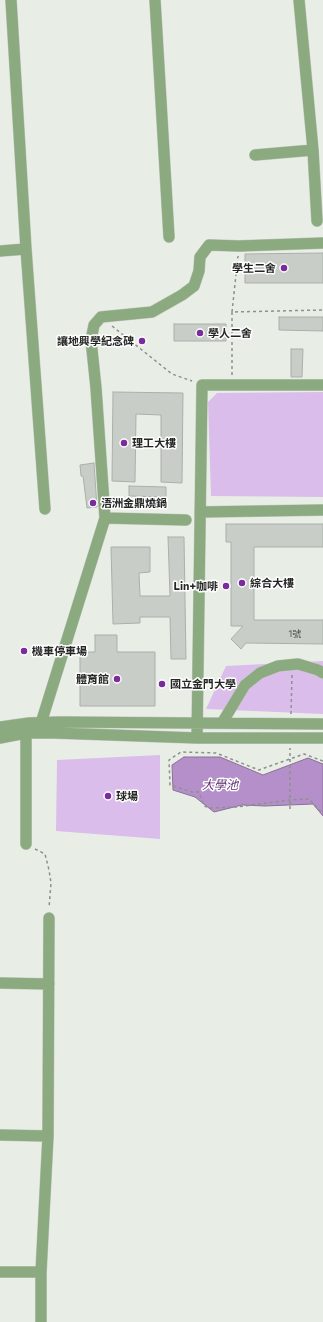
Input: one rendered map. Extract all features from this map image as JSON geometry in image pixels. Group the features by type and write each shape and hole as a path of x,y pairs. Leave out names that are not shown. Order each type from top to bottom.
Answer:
{"street":[{"path":"11,0 26,249 45,509"},
{"path":"155,0 169,237"},
{"path":"299,0 317,221"},
{"path":"255,155 312,150"},
{"path":"40,723 105,518 91,340 94,325 101,318 152,312 182,295 194,286 199,271 200,256 208,245 239,246 323,243"},
{"path":"0,251 26,249"},
{"path":"197,738 202,385 323,385"},
{"path":"200,512 323,510"},
{"path":"105,518 186,520"},
{"path":"222,723 245,685 260,673 278,666 298,664 323,673"},
{"path":"0,727 40,723 323,724"},
{"path":"0,738 26,734 54,733 197,738 323,738"},
{"path":"26,734 26,844"},
{"path":"41,1322 41,1272 48,1136 49,918"},
{"path":"0,983 48,984"},
{"path":"0,1135 48,1136"},
{"path":"0,1272 41,1272"}],"path":[{"path":"232,385 232,312 239,246"},
{"path":"232,312 323,310"},
{"path":"101,318 172,374 202,385"},
{"path":"291,712 292,672"},
{"path":"290,738 290,809"},
{"path":"323,761 304,754 259,770 216,753 181,752 169,760 170,785 192,792 199,792 204,806 210,808 237,807 289,800 309,799 320,811 323,811"},
{"path":"26,844 45,854 51,883 49,918"}],"shaded area":[{"path":"323,392 323,497 211,496 208,402 217,393"},
{"path":"323,661 323,714 206,709 226,666"},
{"name":"球場","path":"160,755 160,839 56,831 57,760"}],"water":[{"name":"大學池","path":"184,757 220,757 263,775 308,758 323,764 323,816 313,804 265,806 242,805 214,812 195,797 173,790 172,765"}],"building":[{"name":"學生二舍","path":"323,253 323,283 245,283 245,254"},
{"path":"279,317 323,317 323,331 279,330"},
{"name":"學人二舍","path":"174,324 226,324 226,341 174,341"},
{"path":"291,349 303,349 302,377 291,377"},
{"name":"理工大樓","path":"113,392 183,393 182,483 161,482 161,415 136,414 135,482 112,481"},
{"path":"94,463 97,507 87,508 80,465"},
{"path":"129,486 166,487 166,497 129,496"},
{"name":"綜合大樓","path":"226,524 323,524 323,547 254,547 254,620 323,620 323,644 246,643 241,649 231,639 243,626 231,626 231,542 226,542"},
{"path":"168,537 184,537 186,659 171,659 170,617 140,617 140,623 113,624 111,547 150,547 150,572 139,573 140,596 170,596"},
{"name":"體育館","path":"95,635 117,635 117,652 155,652 155,706 80,706 80,652 95,652"}],"place":[{"name":"學生二舍","path":"284,268"},
{"name":"學人二舍","path":"200,333"},
{"name":"讓地興學紀念碑","path":"142,341"},
{"name":"理工大樓","path":"124,443"},
{"name":"浯洲金鼎燒鍋","path":"93,503"},
{"name":"綜合大樓","path":"242,583"},
{"name":"Lin+咖啡","path":"226,586"},
{"name":"機車停車場","path":"24,651"},
{"name":"體育館","path":"117,679"},
{"name":"國立金門大學","path":"162,684"},
{"name":"球場","path":"108,796"}]}
